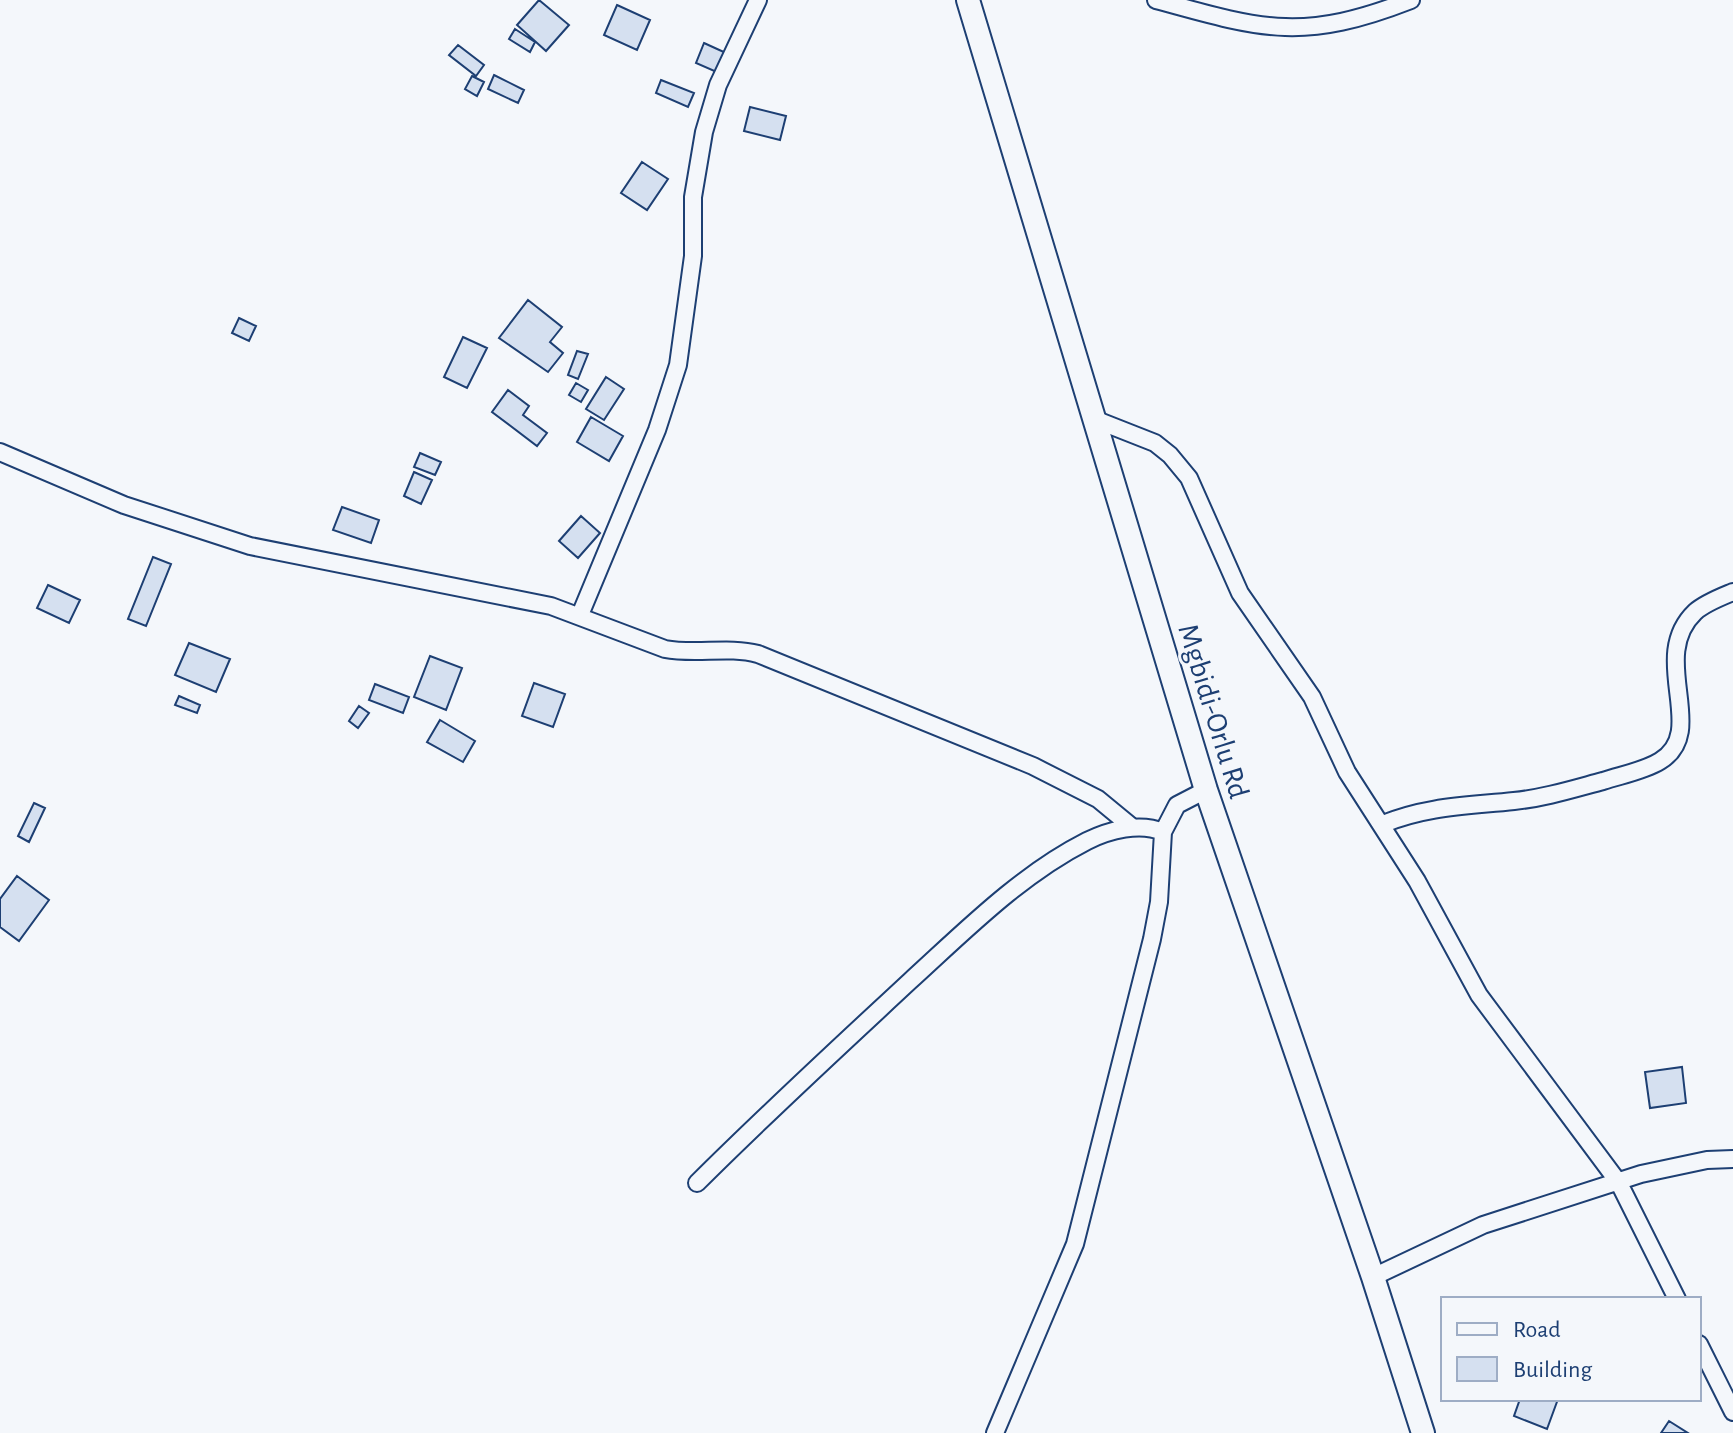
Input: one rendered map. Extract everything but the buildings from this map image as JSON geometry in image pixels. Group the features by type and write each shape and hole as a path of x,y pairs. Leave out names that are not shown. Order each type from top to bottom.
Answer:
{"main road":[{"name":"Mgbidi-Orlu Rd","path":"968,0 1206,790 1373,1277 1423,1433"}],"street":[{"path":"580,615 657,430 678,365 693,256 693,197 704,132 718,85 758,0"},
{"path":"1156,0 1247,26 1297,30 1335,25 1411,0"},
{"path":"1094,419 1155,443 1189,478 1240,593 1312,697 1347,772 1383,824 1479,995 1619,1183 1676,1297"},
{"path":"0,453 124,505 250,546 551,606 665,649 684,653 744,651 758,654 1033,766 1098,799 1132,827"},
{"path":"1383,824 1412,812 1457,804 1554,794 1660,761 1676,747 1682,731 1674,645 1684,624 1698,609 1733,592"},
{"path":"995,1433 1075,1244 1093,1181 1152,939 1159,902 1163,832 1177,805 1206,790"},
{"path":"697,1183 912,980 1042,868 1089,840 1132,827 1149,826 1163,832"},
{"path":"1373,1277 1483,1225 1641,1174 1707,1160 1733,1159"},
{"path":"1701,1348 1733,1412"}]}
